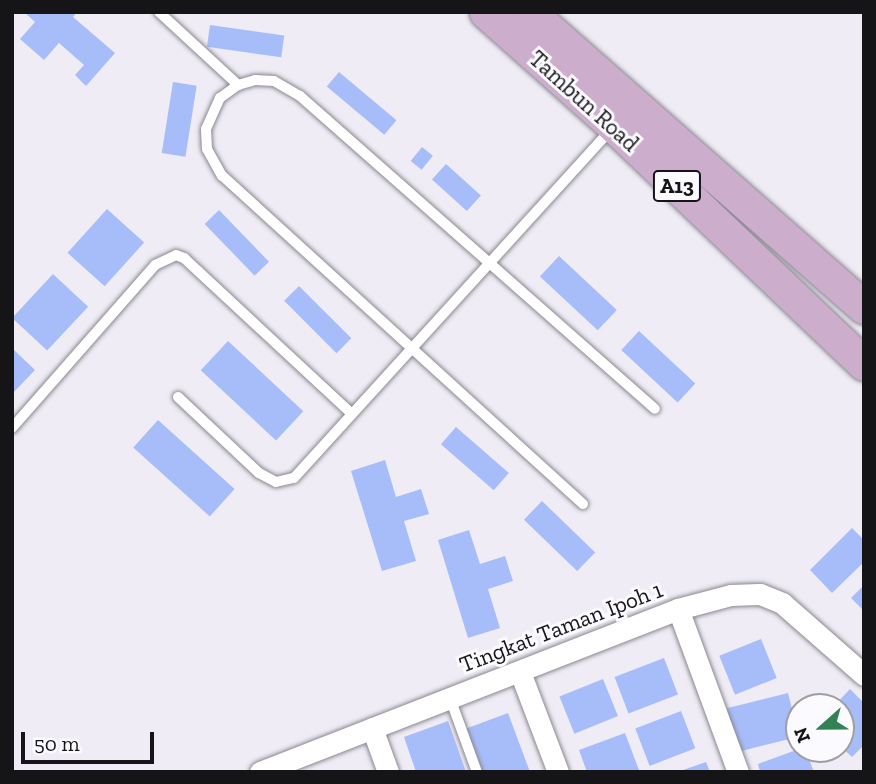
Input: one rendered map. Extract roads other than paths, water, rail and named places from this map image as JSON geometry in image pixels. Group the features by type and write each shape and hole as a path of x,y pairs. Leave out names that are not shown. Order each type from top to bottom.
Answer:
{"main road":[{"name":"Tambun Road","path":"485,12 614,126 864,364"},
{"name":"Tambun Road","path":"529,12 864,307"}],"street":[{"name":"Tingkat Taman Ipoh 1","path":"260,772 678,609 731,595 760,594 782,603 864,675"},
{"path":"678,609 738,772"},
{"path":"520,672 558,772"},
{"path":"372,728 388,772"}],"lane":[{"path":"159,12 238,85"},
{"path":"583,504 415,348 222,176 207,149 206,129 220,98 238,85 274,81 300,96 655,409"},
{"path":"178,397 259,472 276,482 294,478 308,466 351,413 415,348 614,126"},
{"path":"12,428 155,265 176,255 184,258 351,413"},
{"path":"450,698 477,772"}]}
